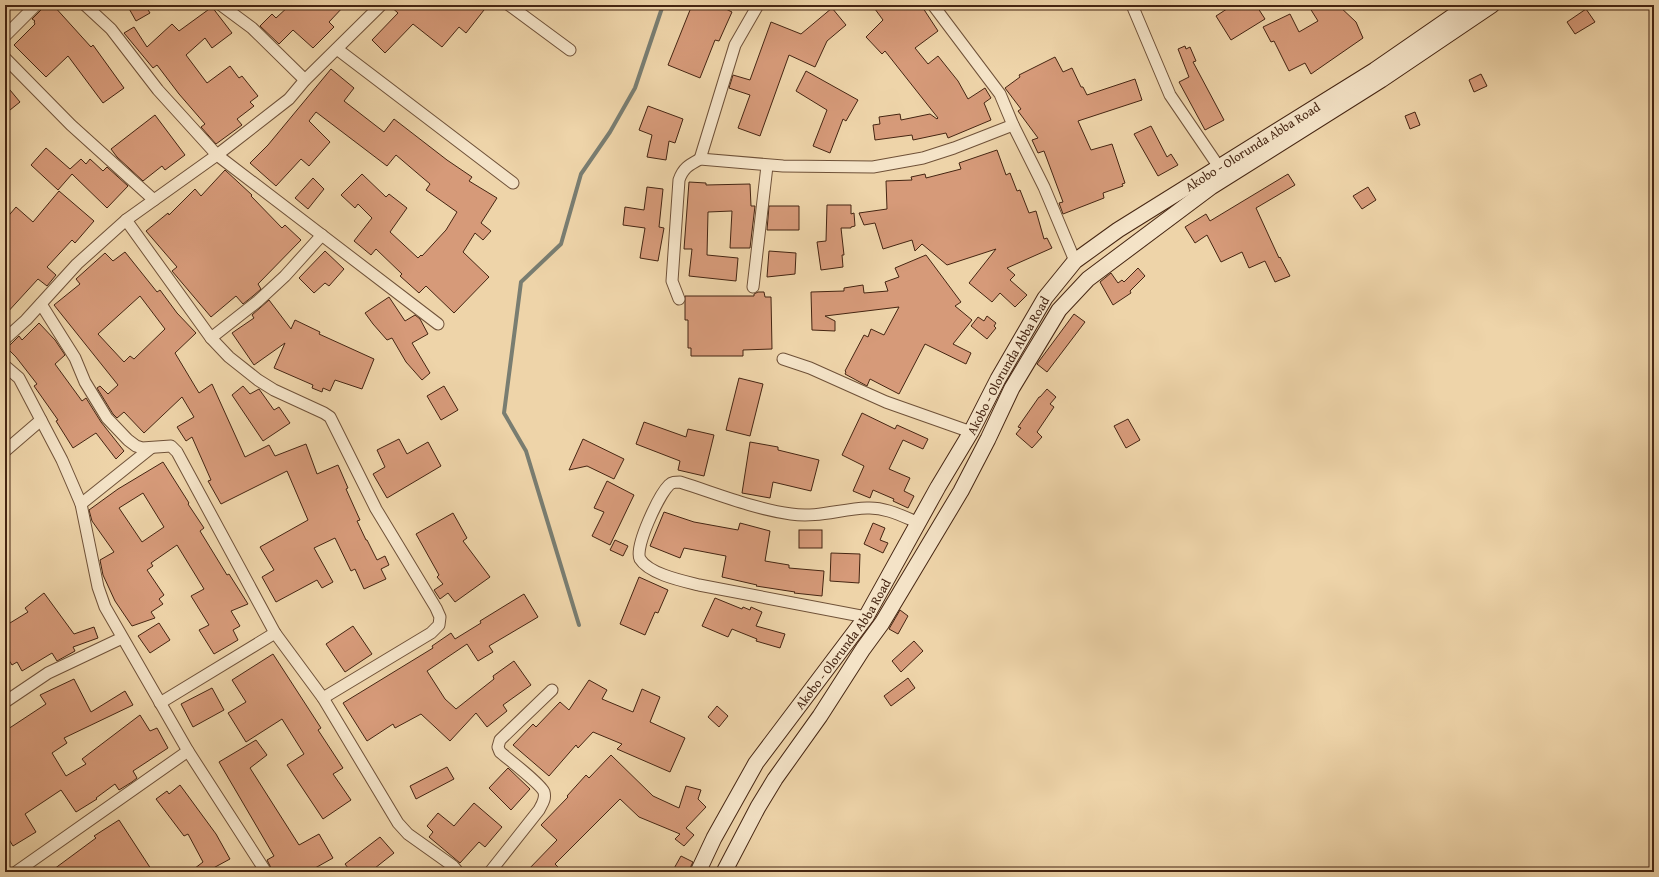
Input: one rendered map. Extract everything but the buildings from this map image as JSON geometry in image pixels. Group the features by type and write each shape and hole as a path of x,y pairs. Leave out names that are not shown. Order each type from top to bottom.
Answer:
{"main road":[{"name":"Akobo - Olorunda Abba Road","path":"700,871 714,838 756,763 866,617 938,487 971,432 998,379 1045,298 1075,261 1118,230 1375,70 1469,5"},
{"name":"Akobo - Olorunda Abba Road","path":"724,872 758,807 775,779 820,716 863,649 882,623 960,491 988,439 1012,388 1059,310 1088,279 1211,187 1381,80 1492,5"},
{"path":"1158,205 1168,219"}],"street":[{"path":"5,36 36,5"},
{"path":"85,5 110,29 158,90 217,155 438,324"},
{"path":"221,5 252,28 305,80"},
{"path":"5,339 26,320 78,264 126,220 217,155 289,99 305,80 381,5"},
{"path":"509,5 570,50"},
{"path":"700,160 734,45 758,5"},
{"path":"933,5 1000,94 1013,125 1044,187 1075,261"},
{"path":"1132,5 1170,95 1219,167"},
{"path":"337,49 513,183"},
{"path":"5,58 71,125 154,200"},
{"path":"678,299 672,281 679,180 682,171 689,164 700,160 767,166 872,168 923,158 954,148 1013,125"},
{"path":"753,287 767,166"},
{"path":"126,220 211,338 229,357 258,380 274,390 330,417 376,509 440,617 439,625 431,633 323,698"},
{"path":"211,338 258,301 285,276 322,235"},
{"path":"40,304 75,358 85,382 107,418 128,440 142,448 171,446 177,452 275,633 323,698 398,823 408,834 454,866 458,872"},
{"path":"783,359 810,368 886,402 971,432"},
{"path":"5,366 20,378 62,460 81,504 98,587 105,606 188,751 266,872"},
{"path":"5,451 41,420"},
{"path":"81,504 151,448"},
{"path":"866,617 699,585 673,578 653,570 640,559 638,551 652,513 668,486 673,482 680,482 754,505 791,514 820,515 866,508 876,508 919,523"},
{"path":"160,703 275,633"},
{"path":"5,702 48,673 122,638"},
{"path":"490,872 539,810 544,799 544,791 500,752 498,747 500,740 552,690"},
{"path":"16,872 188,751"}],"waterway":[{"path":"579,625 526,451 504,413 521,282 561,244 581,174 610,132 635,88 663,5"}]}
